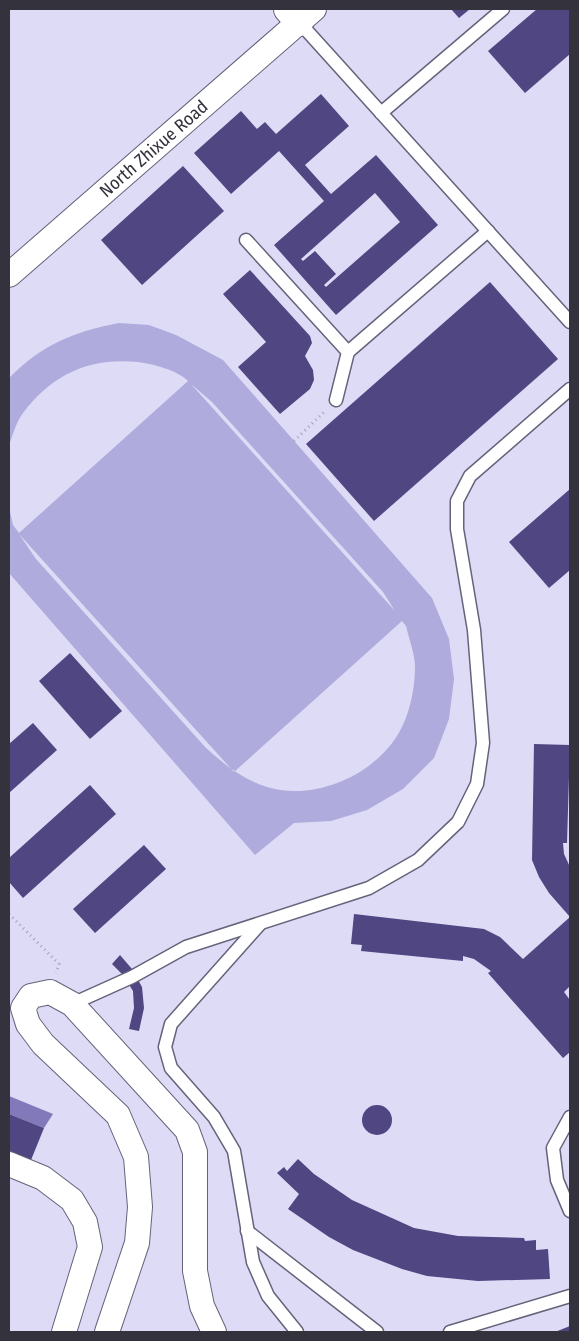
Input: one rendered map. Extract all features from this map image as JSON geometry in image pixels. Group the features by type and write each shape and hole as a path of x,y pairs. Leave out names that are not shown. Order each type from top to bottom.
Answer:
{"street":[{"name":"North Zhixue Road","path":"9,275 300,13"},
{"path":"107,1332 137,1243 140,1207 136,1157 118,1115 43,1044 16,1007 31,996 50,992 72,1004 187,1130 195,1152 195,1271 202,1306 214,1332"},
{"path":"9,1164 43,1178 72,1200 85,1222 90,1247 64,1332"}],"lane":[{"path":"381,113 503,9"},
{"path":"300,13 381,113 570,322"},
{"path":"336,400 348,352 488,230"},
{"path":"246,240 348,352"},
{"path":"72,1004 132,977 186,948 369,888 418,860 458,822 477,784 483,743 474,630 457,529 457,501 470,476 570,389"},
{"path":"260,924 171,1024 165,1046 171,1068 214,1117 234,1151 252,1262 268,1296 296,1332"},
{"path":"570,1118 553,1148 557,1180 570,1211"},
{"path":"247,1231 377,1332"},
{"path":"450,1332 570,1296"}],"path":[{"path":"294,441 336,400"},
{"path":"9,914 59,964 50,992"}],"shaded area":[{"path":"119,323 149,325 176,335 223,360 432,598 449,639 454,679 449,719 434,758 403,789 367,810 331,821 294,823 255,855 9,573 9,507 13,525 19,533 188,381 158,366 138,362 104,362 73,371 59,378 34,399 17,424 9,445 9,378 34,356 59,341","holes":["191,384 212,402 383,592 395,611","19,534 231,768 206,748 36,559","402,621 406,626 414,657 415,676 405,720 397,736 386,751 357,774 321,788 303,791 285,791 267,787 235,771"]},
{"path":"9,1096 53,1114 44,1128 9,1114"}],"building":[{"path":"451,9 470,9 459,18"},
{"path":"537,9 570,9 570,54 525,93 488,51"},
{"path":"321,94 349,126 305,165 331,194 376,155 438,225 336,315 274,245 324,201 279,151 231,194 194,153 241,111 257,129 265,122 276,134","holes":["375,193 400,222 326,287 324,285 336,274 315,251 303,261 301,259"]},
{"path":"183,166 224,211 142,285 101,240"},
{"path":"250,270 310,336 312,343 305,356 313,370 314,380 310,389 280,414 238,367 266,342 223,294"},
{"path":"490,282 558,359 374,521 306,444"},
{"path":"570,489 570,570 549,588 509,542"},
{"path":"70,653 122,711 90,739 39,681"},
{"path":"33,723 57,750 9,793 9,744"},
{"path":"534,744 570,745 567,843 563,843 564,854 570,867 570,917 549,893 539,877 532,860"},
{"path":"90,785 116,814 23,898 9,882 9,858"},
{"path":"144,845 166,869 95,933 73,909"},
{"path":"354,914 484,929 500,937 523,959 570,917 570,986 564,992 570,1000 570,1052 563,1058 488,973 491,971 474,959 463,956 463,961 361,951 362,945 351,944"},
{"path":"120,955 132,969 142,987 144,1008 139,1031 129,1029 134,1008 133,991 123,975 112,964"},
{"path":"377,1105 383,1106 391,1114 391,1126 383,1134 377,1135 371,1134 363,1126 362,1120 363,1114 371,1106"},
{"path":"9,1114 44,1128 31,1160 9,1151"},
{"path":"298,1159 314,1174 352,1200 414,1228 458,1236 524,1238 525,1241 536,1240 536,1250 548,1249 550,1279 478,1281 427,1276 402,1269 353,1250 329,1237 288,1209 299,1194 277,1173 284,1167 287,1171"},
{"path":"570,1326 570,1332 555,1332"}]}
